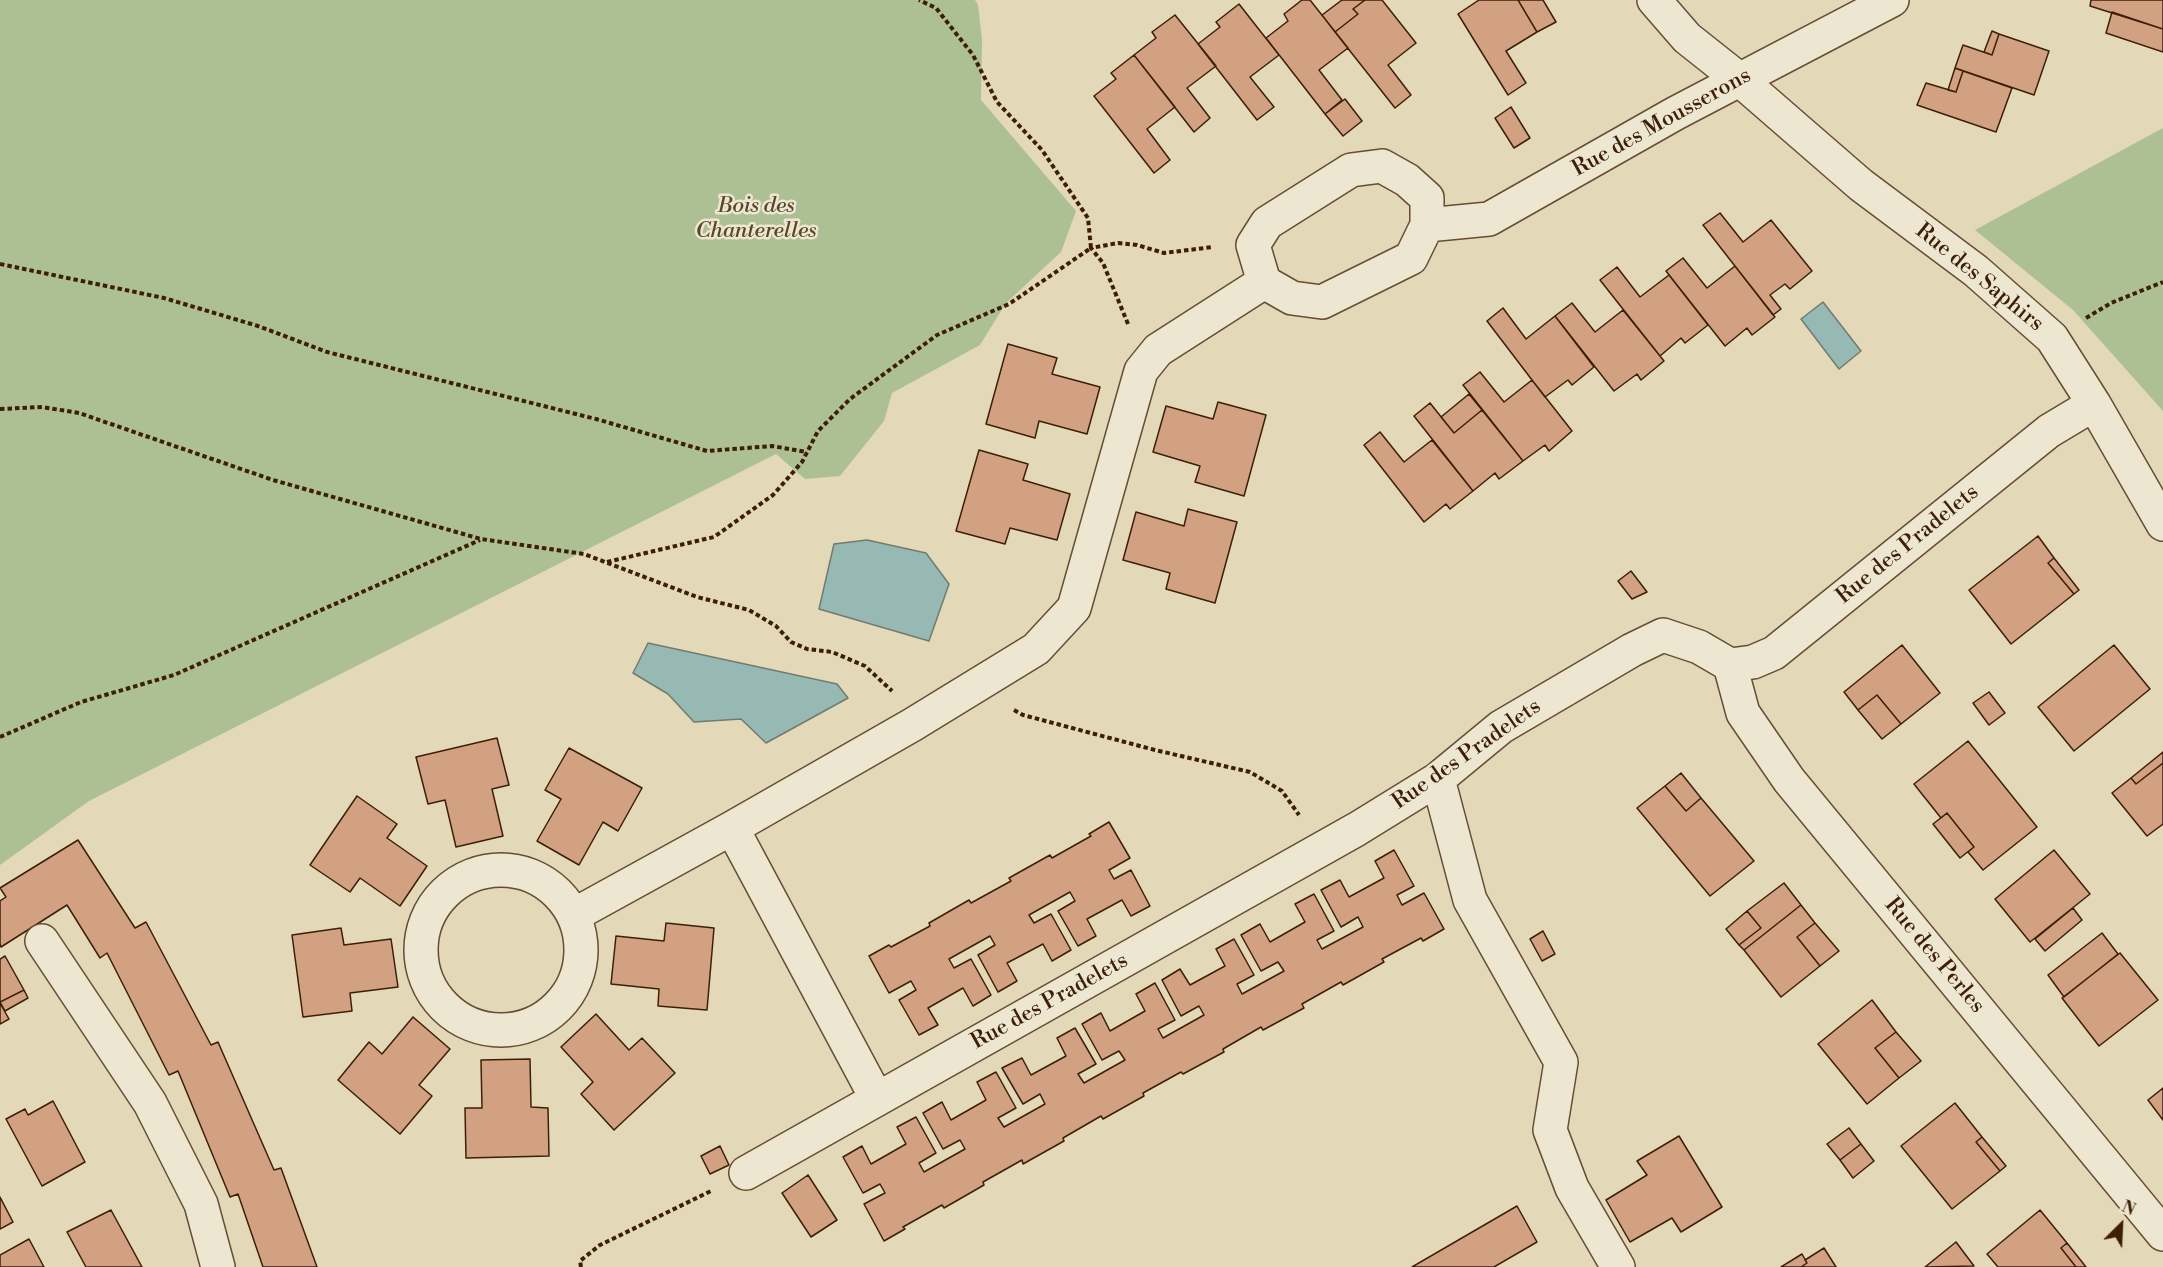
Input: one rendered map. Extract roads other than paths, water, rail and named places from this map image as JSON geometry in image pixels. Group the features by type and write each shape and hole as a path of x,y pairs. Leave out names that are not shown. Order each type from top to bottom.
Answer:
{"street":[{"name":"Rue des Saphirs","path":"1654,0 1687,38 1740,80 1861,184 1976,271 2052,338 2094,404 2163,524"},
{"name":"Rue des Mousserons","path":"1427,225 1489,219 1676,113 1892,0"},
{"path":"1382,166 1407,180 1427,198 1427,225 1411,258 1322,302 1292,298 1264,282 1253,245 1267,223 1351,170 1382,166"},
{"path":"574,915 912,725 1036,649 1074,608 1141,371 1158,350 1264,282"},
{"name":"Rue des Pradelets","path":"746,1173 1323,848 1438,780 1500,727 1632,650 1663,635 1699,647 1730,665 1753,662 1774,653 2049,431 2094,404"},
{"name":"Rue des Perles","path":"1730,665 1743,713 1789,780 2163,1234"},
{"path":"1438,780 1470,900 1561,1062 1550,1130 1572,1188 1618,1267"},
{"path":"732,828 877,1099"},
{"path":"497,869 528,873 555,890 574,915 582,945 578,977 562,1004 536,1023 506,1031 475,1026 447,1010 428,985 420,954 424,923 441,896 466,877 497,869"},
{"path":"42,941 150,1103 201,1204 218,1267"}],"water":[{"path":"1823,302 1861,351 1839,369 1801,319"},
{"path":"867,540 926,553 949,584 929,641 819,609 834,544"},
{"path":"648,643 837,684 848,698 766,743 741,719 694,722 668,694 633,673"}],"park label":[{"name":"Bois des Chanterelles","path":"756,220"}]}
